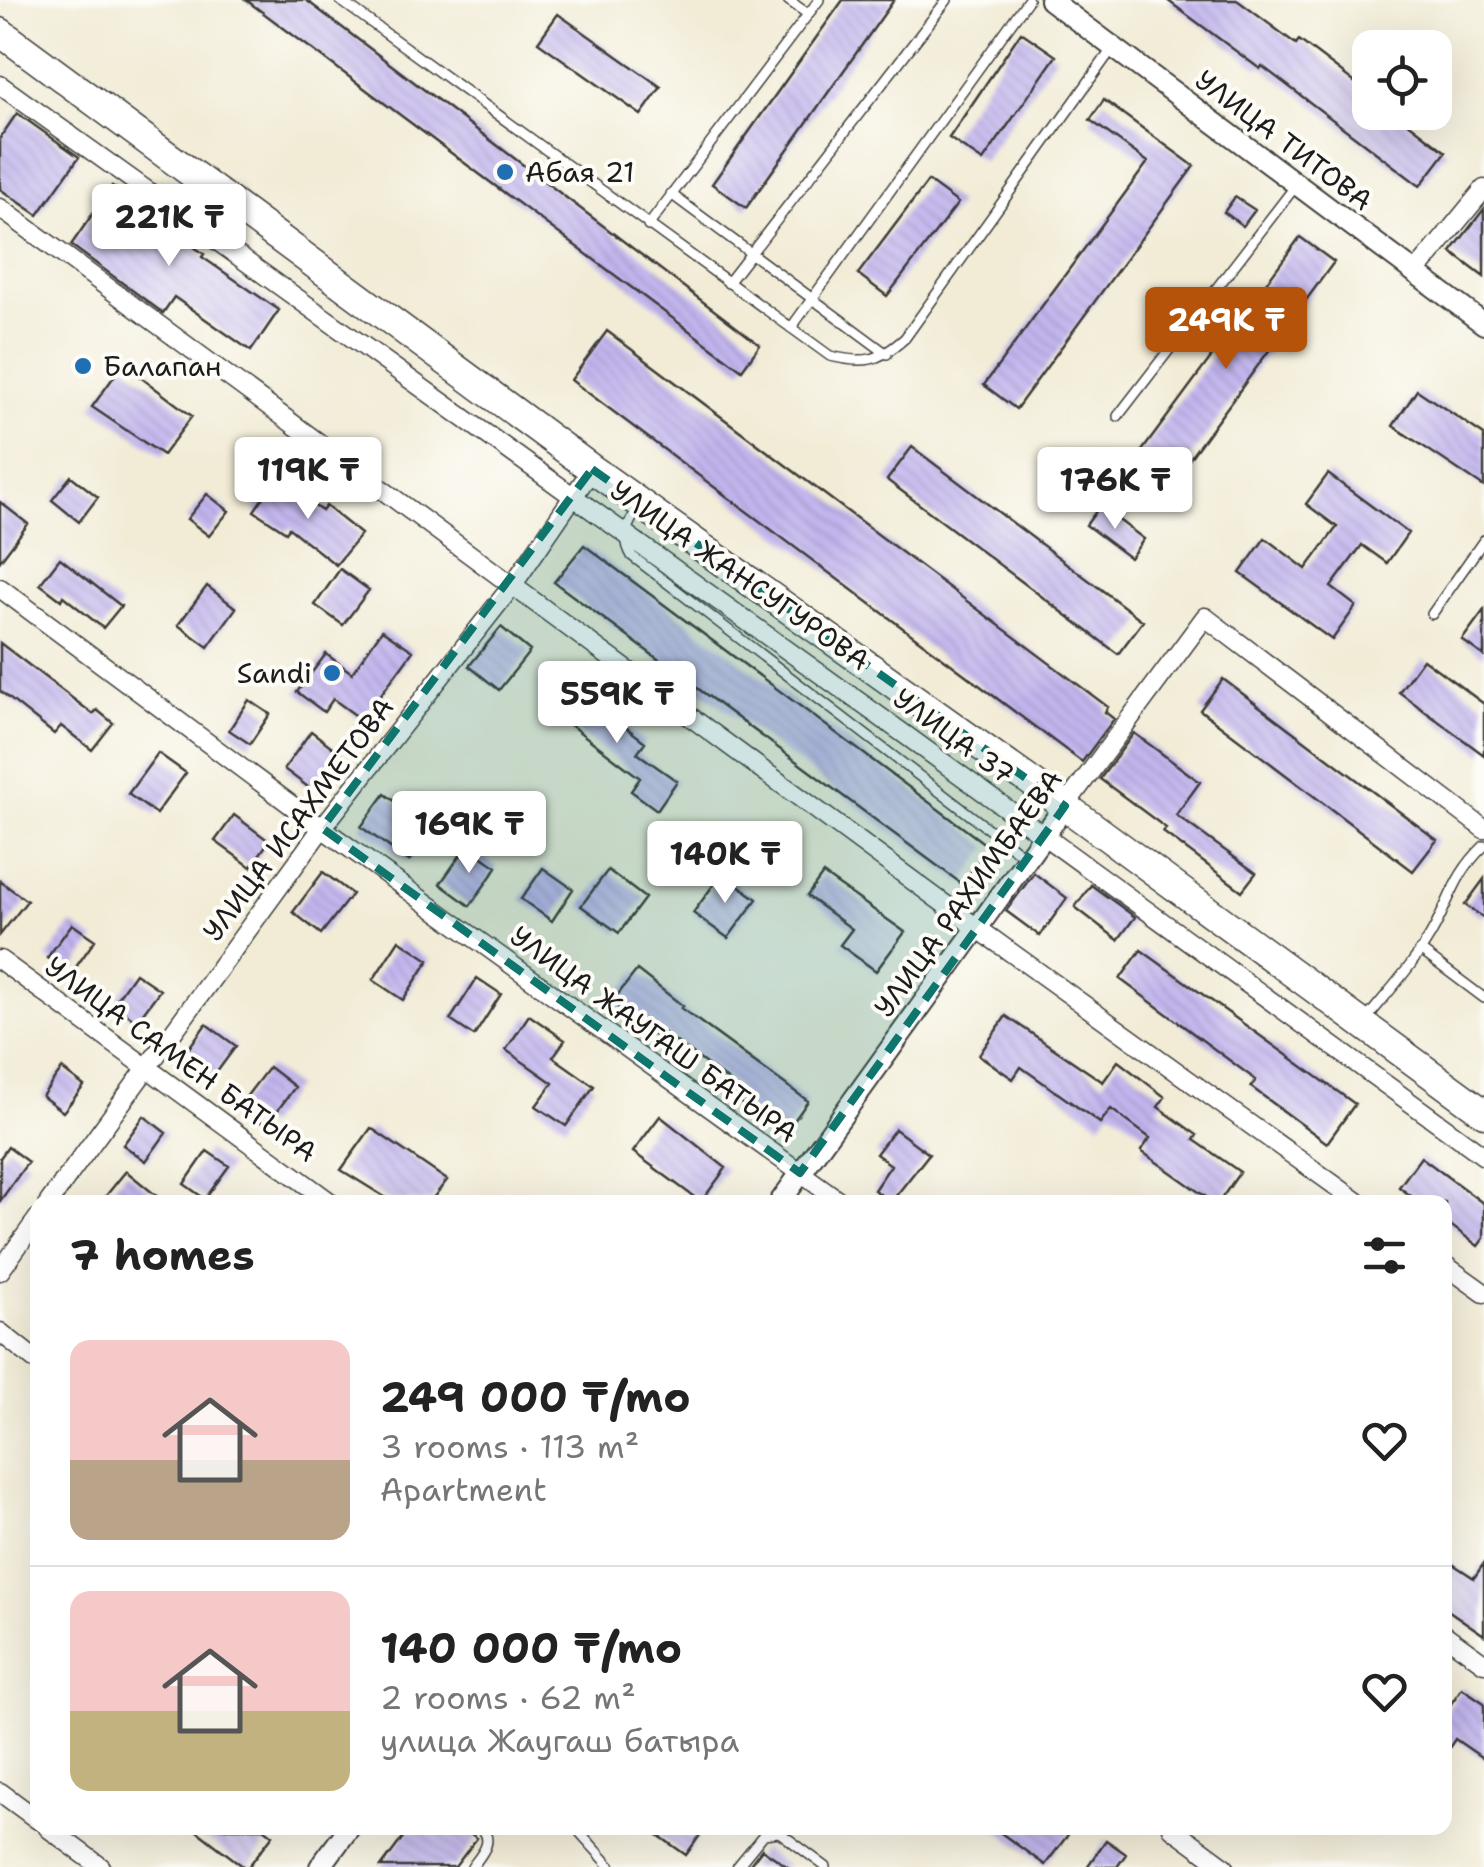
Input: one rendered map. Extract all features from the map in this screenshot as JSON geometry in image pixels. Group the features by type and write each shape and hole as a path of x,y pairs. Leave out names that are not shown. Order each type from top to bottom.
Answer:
{"main road":[{"name":"УЛИЦА ЖАНСУГУРОВА","path":"0,32 592,469 1064,806 1484,1113"}],"street":[{"name":"УЛИЦА ТИТОВА","path":"1050,0 1484,324"},
{"name":"УЛИЦА 37","path":"0,85 911,738 1484,1156"},
{"path":"1415,273 1484,189"},
{"path":"0,208 977,928 1348,1195"},
{"name":"УЛИЦА ИСАХМЕТОВА","path":"53,1195 322,828 512,586 592,469"},
{"name":"УЛИЦА ЖАУГАШ БАТЫРА","path":"0,588 322,828 831,1195"},
{"name":"УЛИЦА РАХИМБАЕВА","path":"785,1195 1205,617 1484,829"},
{"name":"УЛИЦА САМЕН БАТЫРА","path":"0,960 320,1195"},
{"path":"0,1271 30,1229"},
{"path":"1452,1270 1484,1293"},
{"path":"0,1332 30,1356"},
{"path":"1452,1640 1484,1663"},
{"path":"0,1792 30,1814"},
{"path":"57,1835 100,1867"},
{"path":"320,1867 344,1835"},
{"path":"1182,1835 1225,1867"}],"lane":[{"path":"340,0 830,356 866,362 887,354 905,338 1113,46"},
{"path":"788,0 808,14"},
{"path":"648,226 818,0"},
{"path":"728,283 947,0"},
{"path":"791,328 1028,0"},
{"path":"1118,416 1296,184"},
{"path":"672,194 887,354"},
{"path":"642,505 626,528 632,556 1027,859"},
{"path":"1432,614 1484,540"},
{"path":"1362,1024 1420,950 1436,926 1455,879 1484,846"},
{"path":"1420,950 1484,998"},
{"path":"472,1867 486,1849 487,1835"},
{"path":"582,1835 611,1867"},
{"path":"737,1867 763,1835"},
{"path":"783,1835 826,1867"}],"highlighted area":[{"path":"592,469 1065,806 800,1173 322,828"}],"building":[{"name":"Абая 21","path":"246,0 306,0 760,345 742,370"},
{"path":"843,0 894,0 746,208 712,184"},
{"path":"1167,0 1237,0 1352,80 1352,130 1417,130 1446,152 1420,186 1262,66 1260,69"},
{"path":"558,14 661,87 641,115 538,42"},
{"path":"1021,32 1056,56 983,161 949,138"},
{"path":"1104,100 1194,166 1016,409 984,385 1148,162 1090,120"},
{"path":"17,113 79,157 38,215 0,189 0,138"},
{"path":"928,181 958,203 887,296 858,274"},
{"path":"112,186 170,227 204,254 202,257 279,310 251,351 174,297 163,313 71,245"},
{"path":"1235,197 1255,210 1243,226 1224,212"},
{"path":"1484,209 1484,277 1451,252"},
{"path":"1300,237 1334,262 1154,507 1119,482"},
{"path":"607,331 1108,707 1105,712 1114,719 1082,762 571,380"},
{"path":"123,364 192,416 163,455 92,407"},
{"path":"1417,390 1484,435 1484,487 1393,426"},
{"path":"912,447 1143,621 1118,654 887,480"},
{"path":"1328,474 1408,533 1387,563 1362,545 1331,587 1356,606 1332,640 1240,573 1265,538 1306,569 1337,527 1306,504"},
{"path":"71,476 98,497 79,522 52,500"},
{"path":"276,479 322,511 326,506 361,534 336,565 289,528 286,532 254,511"},
{"path":"207,494 229,511 209,536 187,519"},
{"path":"0,502 28,524 0,561"},
{"path":"1100,506 1144,539 1130,558 1086,525"},
{"path":"584,545 989,847 962,884 554,582"},
{"path":"60,558 121,606 103,628 63,596 61,600 40,584"},
{"path":"340,569 369,590 343,625 315,605"},
{"path":"207,586 236,608 208,647 178,625"},
{"path":"1484,610 1484,656 1462,640"},
{"path":"501,627 530,651 499,690 469,666"},
{"path":"382,630 413,651 362,720 333,699 324,712 297,692 326,654 352,673"},
{"path":"0,643 93,714 97,710 113,723 92,750 61,726 54,734 0,691"},
{"path":"1423,659 1484,704 1484,755 1399,692"},
{"path":"1223,679 1437,840 1413,871 1200,710"},
{"path":"575,688 645,742 637,753 677,781 657,810 631,791 640,778 556,714"},
{"path":"249,700 270,714 250,744 229,730"},
{"path":"311,731 340,753 312,790 284,769"},
{"path":"1134,733 1200,782 1176,815 1256,873 1242,891 1100,779"},
{"path":"158,753 186,773 156,814 128,794"},
{"path":"385,794 432,828 409,861 361,827"},
{"path":"234,815 269,841 251,867 215,841"},
{"path":"467,846 497,867 470,906 440,884"},
{"path":"543,868 573,889 552,921 521,899"},
{"path":"608,870 645,898 619,933 581,906"},
{"path":"323,872 352,894 321,934 293,912"},
{"path":"722,873 757,899 728,938 693,913"},
{"path":"1034,873 1067,898 1040,936 1006,911"},
{"path":"823,874 905,932 876,971 840,945 852,929 807,896"},
{"path":"1484,879 1484,918 1465,905"},
{"path":"0,881 27,901 0,935"},
{"path":"1091,885 1135,917 1118,940 1075,907"},
{"path":"72,924 95,940 71,974 47,958"},
{"path":"399,940 429,960 403,1000 373,980"},
{"path":"1141,950 1355,1104 1327,1143 1251,1087 1256,1080 1120,979"},
{"path":"637,970 681,1008 808,1101 784,1135 731,1096 737,1087 663,1032 658,1038 612,1002"},
{"path":"135,973 160,990 137,1021 113,1004"},
{"path":"477,978 501,994 474,1036 450,1020"},
{"path":"529,1015 565,1040 553,1057 594,1086 566,1126 536,1106 553,1083 506,1050"},
{"path":"1006,1016 1103,1082 1118,1061 1165,1097 1158,1107 1197,1135 1194,1140 1240,1172 1224,1195 1203,1195 1141,1151 1150,1138 1111,1109 1100,1123 1021,1067 1013,1079 979,1055"},
{"path":"206,1024 236,1046 211,1080 181,1059"},
{"path":"269,1067 295,1087 266,1126 239,1106"},
{"path":"62,1069 84,1086 63,1112 42,1096"},
{"path":"144,1116 166,1133 146,1161 123,1145"},
{"path":"660,1116 726,1168 706,1195 691,1195 633,1152"},
{"path":"371,1128 447,1180 435,1195 382,1195 341,1170"},
{"path":"895,1129 929,1154 897,1195 881,1195 874,1190 891,1165 876,1154"},
{"path":"8,1147 28,1162 0,1201 0,1158"},
{"path":"207,1151 229,1166 208,1195 199,1195 184,1184"},
{"path":"1421,1157 1484,1204 1484,1238 1478,1246 1452,1226 1452,1195 1410,1195 1399,1187"},
{"path":"126,1171 155,1195 107,1195"},
{"path":"1484,1563 1484,1635 1452,1613 1452,1564 1474,1578"},
{"path":"1462,1688 1484,1703 1484,1759 1455,1739 1452,1744 1452,1702"},
{"path":"202,1835 273,1835 244,1867"},
{"path":"405,1835 477,1838 455,1867 381,1867"},
{"path":"658,1835 700,1835 686,1855"},
{"path":"1004,1835 1068,1835 1045,1865"},
{"path":"1106,1840 1126,1854 1117,1867 1087,1867"},
{"path":"762,1849 788,1867 748,1867"}],"place":[{"name":"Абая 21","path":"505,172"},
{"name":"Балапан","path":"83,366"},
{"name":"Sandi","path":"332,673"}]}
